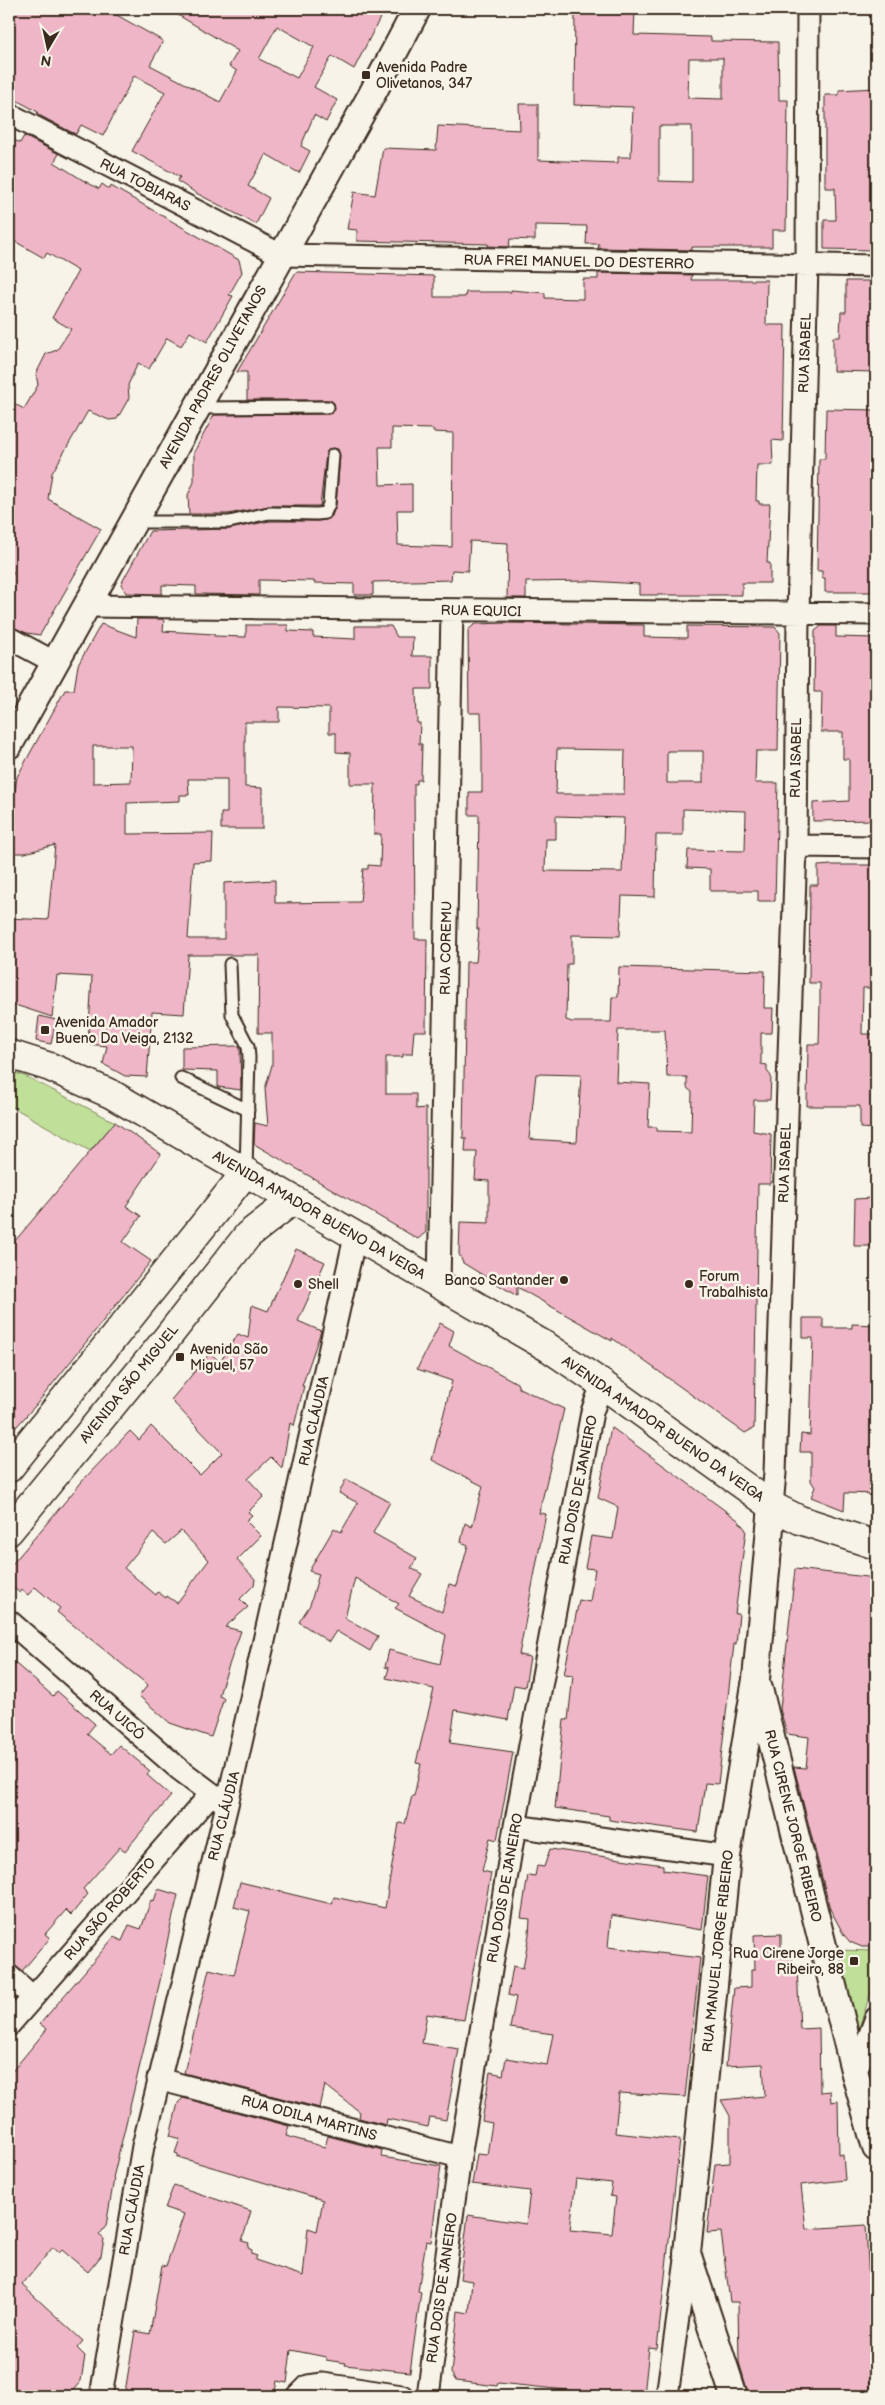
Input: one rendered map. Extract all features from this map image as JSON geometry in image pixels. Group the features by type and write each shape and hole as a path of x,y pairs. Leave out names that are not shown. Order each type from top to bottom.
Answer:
{"main road":[{"name":"AVENIDA AMADOR BUENO DA VEIGA","path":"9,1054 50,1067 112,1094 548,1348 602,1384 772,1506 800,1520 876,1546"},
{"name":"AVENIDA SÃO MIGUEL","path":"248,1235 255,1178"},
{"path":"9,1468 255,1178"},
{"name":"AVENIDA SÃO MIGUEL","path":"9,1531 163,1343 248,1235 293,1200"}],"street":[{"name":"AVENIDA PADRES OLIVETANOS","path":"9,745 416,9"},
{"name":"RUA ISABEL","path":"772,1506 796,846 798,614 807,265 808,9"},
{"name":"RUA TOBIARAS","path":"9,114 281,255"},
{"name":"RUA FREI MANUEL DO DESTERRO","path":"281,255 876,266"},
{"name":"RUA EQUICI","path":"85,606 876,614"},
{"name":"RUA COREMU","path":"439,1285 452,610"},
{"path":"9,638 54,662"},
{"path":"796,846 876,847"},
{"name":"RUA CLÁUDIA","path":"101,2396 142,2156 219,1799 355,1237"},
{"name":"RUA DOIS DE JANEIRO","path":"428,2396 460,2157 515,1826 592,1412 602,1384"},
{"name":"RUA MANUEL JORGE RIBEIRO","path":"667,2396 687,2253 727,1856 756,1679 772,1506"},
{"name":"RUA UICÓ","path":"9,1622 179,1769 219,1799"},
{"name":"RUA CIRENE JORGE RIBEIRO","path":"756,1679 855,2074 876,2148"},
{"name":"RUA SÃO ROBERTO","path":"9,2025 219,1799"},
{"path":"515,1826 727,1856"},
{"path":"9,1976 33,1997"},
{"path":"855,2074 876,2018"},
{"name":"RUA ODILA MARTINS","path":"158,2079 460,2157"},
{"path":"687,2253 734,2396"},
{"path":"298,2396 308,2386 323,2384 402,2396"}],"lane":[{"path":"195,408 328,407"},
{"path":"132,522 229,522 269,513 318,514 325,512 329,504 333,454"},
{"path":"230,964 232,1015 248,1046 248,1110 255,1178"},
{"path":"181,1078 248,1110"}],"green space":[{"path":"9,1071 25,1076 115,1122 90,1151 9,1105"},
{"path":"836,1950 876,1951 876,1977 858,2031"}],"building":[{"path":"16,9 106,9 163,41 150,65 220,102 237,71 229,66 238,51 168,9 372,9 382,14 354,69 332,56 314,87 337,100 326,122 314,115 301,146 310,151 299,173 266,154 248,186 269,198 256,224 196,193 177,181 180,177 132,151 165,92 134,76 103,136 81,125 76,134 71,132 37,114 38,112 9,96 9,22","holes":["277,26 314,47 297,78 259,59"]},
{"path":"575,9 635,9 634,35 711,37 711,41 778,42 779,100 788,100 786,230 772,230 772,247 692,247 692,250 598,248 599,244 586,244 587,226 535,225 535,240 510,239 509,247 488,246 488,244 357,241 357,230 347,229 354,192 375,195 383,148 436,150 438,126 520,130 519,104 538,104 538,160 618,163 618,157 631,157 633,107 574,105","holes":["689,58 723,58 723,99 688,98","659,126 692,126 692,182 659,181"]},
{"path":"876,88 876,250 824,249 824,220 836,220 835,188 825,188 825,95 839,95 839,90"},
{"path":"24,136 59,154 54,162 81,179 99,189 102,184 109,189 111,186 239,260 242,272 229,295 233,296 207,342 190,332 181,346 167,338 149,369 138,363 128,385 129,398 117,419 109,420 88,411 52,473 48,499 101,529 40,635 27,633 9,626 9,582 14,572 9,570 9,401 24,409 38,385 36,374 46,354 57,350 71,329 52,318 78,271 47,253 44,258 9,238 9,137 20,143"},
{"path":"296,272 434,276 434,297 465,297 466,292 511,292 511,290 545,293 545,298 583,299 583,279 598,279 598,273 692,275 691,280 767,280 766,325 785,325 783,441 772,440 773,465 757,465 756,501 759,501 759,504 770,504 767,563 770,563 770,583 742,583 742,595 639,595 639,584 589,581 526,582 526,598 507,598 508,543 470,541 468,571 452,570 451,580 373,582 373,595 354,595 354,584 259,580 259,595 196,594 196,586 162,585 162,594 126,593 121,584 150,531 229,529 270,521 326,520 332,516 336,505 340,456 338,449 333,448 326,454 320,506 269,506 228,514 189,514 188,495 194,482 194,452 214,415 328,414 335,410 334,403 328,400 247,400 247,372 237,372","holes":["392,428 433,429 433,432 453,433 452,547 398,545 397,510 412,510 412,484 380,485 379,447 392,447"]},
{"path":"846,281 876,281 876,372 833,371 833,337 840,337 841,312 846,312"},
{"path":"826,409 876,410 876,592 825,592 825,578 822,578 822,571 817,571 819,459 825,459"},
{"path":"137,619 162,619 164,621 163,631 246,637 246,625 288,625 288,631 313,632 313,637 355,639 355,626 391,626 397,637 413,637 412,656 432,656 432,689 416,689 417,723 420,723 419,744 422,744 421,780 417,780 417,784 414,784 415,939 427,939 426,1031 414,1031 412,1054 403,1054 403,1057 386,1057 386,1094 416,1094 416,1109 426,1108 426,1232 418,1239 254,1144 255,1123 268,1126 265,1089 272,1065 272,1033 258,1033 259,955 188,955 184,1014 152,1012 147,1077 125,1076 103,1064 107,1046 88,1044 92,977 57,975 52,1017 9,1003 9,918 48,920 55,845 25,853 9,853 9,792 15,791 17,777 65,690 74,690 78,665 101,624 136,637","holes":["279,707 329,708 329,733 336,733 336,752 350,753 350,784 375,784 374,834 381,834 380,866 368,865 368,869 363,869 360,902 275,903 275,880 224,883 224,939 188,939 193,862 212,861 213,833 127,834 127,803 180,801 180,795 189,795 188,779 227,779 227,813 221,813 221,829 262,829 262,788 245,787 245,722 279,722","93,746 132,746 131,782 93,783"]},
{"path":"475,624 644,625 644,637 687,638 687,626 775,627 780,633 778,751 756,751 755,783 778,783 775,901 758,901 758,891 710,891 710,869 687,868 688,850 745,851 746,811 683,809 683,835 656,835 655,897 622,896 620,936 572,935 572,964 567,964 566,1020 572,1022 611,1022 612,997 618,997 619,967 765,971 764,1008 773,1008 772,1033 761,1033 761,1064 767,1065 767,1071 771,1076 770,1100 754,1100 753,1131 771,1134 770,1184 758,1184 754,1428 745,1433 612,1338 612,1341 517,1287 517,1296 463,1263 459,1254 460,1222 489,1223 489,1181 475,1180 477,1152 465,1152 466,1138 463,1138 466,962 476,962 479,929 477,929 479,815 469,815 469,792 482,792 481,713 469,713 468,630","holes":["557,749 625,750 624,794 556,794","667,751 703,751 703,783 667,783","556,816 624,818 622,872 545,871 546,839 556,839","618,1030 665,1030 667,1077 687,1077 687,1088 692,1092 691,1132 657,1131 657,1127 648,1127 650,1084 616,1082","536,1074 581,1075 577,1142 529,1139"]},
{"path":"821,626 836,626 836,637 875,638 876,820 813,821 813,803 849,801 849,759 843,759 843,732 821,732 822,692 814,692 815,631"},
{"path":"876,865 876,918 873,918 873,951 876,951 876,988 863,988 862,1034 876,1034 876,1129 860,1128 860,1106 807,1106 808,1044 819,1044 820,1003 820,983 809,983 810,885 818,885 818,866"},
{"path":"39,1016 56,1020 51,1044 36,1041"},
{"path":"240,1046 241,1090 218,1087 218,1071 182,1070 182,1047"},
{"path":"115,1122 161,1154 126,1206 141,1216 123,1242 151,1261 35,1406 9,1435 9,1248"},
{"path":"872,1198 872,1201 876,1201 876,1244 872,1244 872,1246 854,1246 855,1199"},
{"path":"296,1249 325,1262 298,1321 321,1331 302,1386 304,1386 294,1426 290,1423 282,1468 271,1457 248,1479 264,1496 248,1512 252,1515 246,1521 261,1536 237,1560 255,1579 254,1585 240,1599 248,1607 225,1627 241,1631 222,1685 219,1696 224,1698 211,1737 170,1723 139,1696 148,1685 57,1612 60,1608 35,1587 28,1595 22,1590 20,1593 9,1584 9,1568 85,1478 130,1431 139,1440 151,1426 200,1475 222,1453 171,1400 210,1353 220,1362 238,1334 248,1338 252,1305 268,1311","holes":["181,1531 209,1560 177,1603 158,1592 156,1595 124,1568 153,1533 166,1544"]},
{"path":"803,1318 823,1318 823,1328 852,1328 852,1324 876,1325 876,1494 845,1493 844,1510 811,1497 815,1487 811,1481 811,1452 800,1452 801,1434 810,1435 813,1338 803,1338"},
{"path":"440,1323 454,1331 449,1346 517,1383 519,1388 564,1409 539,1513 546,1514 519,1655 530,1657 525,1687 514,1685 508,1720 455,1710 450,1743 513,1752 497,1840 490,1838 482,1871 491,1873 464,2020 427,2014 422,2043 459,2049 446,2120 430,2117 428,2127 387,2119 386,2125 359,2118 360,2112 325,2085 320,2108 184,2073 209,1969 234,1975 250,1911 234,1907 240,1882 332,1904 334,1897 385,1908 399,1823 405,1824 412,1796 414,1796 421,1764 416,1763 434,1689 386,1678 389,1668 385,1667 389,1650 440,1664 446,1635 395,1608 399,1604 355,1578 345,1618 378,1636 370,1651 336,1631 329,1642 299,1622 310,1605 319,1574 309,1571 334,1528 341,1532 358,1503 339,1493 346,1479 390,1502 373,1533 417,1558 411,1568 422,1574 409,1596 442,1612 449,1584 457,1586 468,1545 461,1542 465,1523 472,1527 483,1486 432,1460 452,1381 417,1369"},
{"path":"611,1427 738,1520 746,1530 735,1614 739,1614 736,1644 734,1644 718,1784 705,1783 698,1832 609,1820 609,1816 555,1808 564,1720 568,1720 573,1675 564,1674 579,1600 590,1602 595,1569 585,1568 591,1536 613,1539 618,1507 598,1498"},
{"path":"795,1569 876,1578 876,1947 862,1947 850,1942 844,1935 830,1909 794,1767 806,1768 809,1737 787,1734 780,1709"},
{"path":"9,1658 53,1696 57,1691 95,1724 87,1734 111,1754 119,1745 150,1771 147,1775 171,1796 125,1851 120,1847 83,1889 88,1894 71,1915 66,1910 45,1934 50,1938 22,1971 9,1964"},
{"path":"550,1849 663,1865 663,1870 708,1876 702,1930 611,1915 608,1947 700,1958 685,2097 619,2093 615,2133 680,2140 657,2349 649,2348 644,2396 625,2396 498,2383 497,2386 456,2381 451,2373 458,2311 469,2313 472,2281 460,2279 468,2215 526,2224 530,2191 472,2184 477,2154 487,2155 492,2123 482,2121 490,2072 503,2075 506,2058 547,2065 553,2034 510,2028 516,1997 508,1995 513,1966 523,1968 529,1934 530,1919 521,1918 528,1875 535,1876 537,1866 544,1867","holes":["576,2179 612,2183 610,2196 616,2197 612,2234 570,2230"]},
{"path":"158,1889 178,1895 164,1964 113,2178 106,2226 99,2235 104,2239 101,2256 88,2272 62,2250 59,2253 53,2247 22,2285 83,2341 77,2348 85,2356 81,2381 68,2396 9,2396 9,2075 47,2029 40,2024 114,1937 122,1941 129,1925 141,1929 151,1900 154,1901"},
{"path":"781,1934 781,1954 792,1954 793,1968 797,1968 800,2029 819,2028 820,2092 830,2091 831,2102 838,2101 839,2155 843,2154 845,2180 801,2185 806,2229 866,2225 870,2302 876,2302 876,2365 870,2365 870,2396 749,2396 739,2362 738,2302 730,2302 721,2232 707,2233 715,2164 730,2163 730,2116 721,2100 765,2096 763,2064 726,2066 734,1988 751,1987 751,1970 755,1970 754,1935"},
{"path":"183,2098 289,2126 286,2136 325,2147 328,2136 382,2150 381,2157 441,2166 431,2242 426,2241 418,2291 421,2292 410,2372 345,2365 346,2363 326,2360 326,2357 291,2350 287,2383 277,2381 274,2396 213,2396 185,2391 184,2396 136,2396 136,2394 125,2392 135,2331 150,2334 162,2265 166,2266 184,2214 165,2208 174,2185 251,2211 242,2241 249,2243 248,2248 252,2250 251,2254 257,2256 255,2260 303,2276 308,2228 317,2231 323,2200 178,2157 178,2154 175,2153 180,2139 170,2136 178,2103"}],"place":[{"name":"Avenida Padre Olivetanos, 347","path":"366,75"},
{"name":"Avenida Amador Bueno Da Veiga, 2132","path":"45,1030"},
{"name":"Banco Santander","path":"564,1280"},
{"name":"Shell","path":"298,1284"},
{"name":"Forum Trabalhista","path":"689,1284"},
{"name":"Avenida São Miguel, 57","path":"180,1357"},
{"name":"Rua Cirene Jorge Ribeiro, 88","path":"854,1961"}]}
